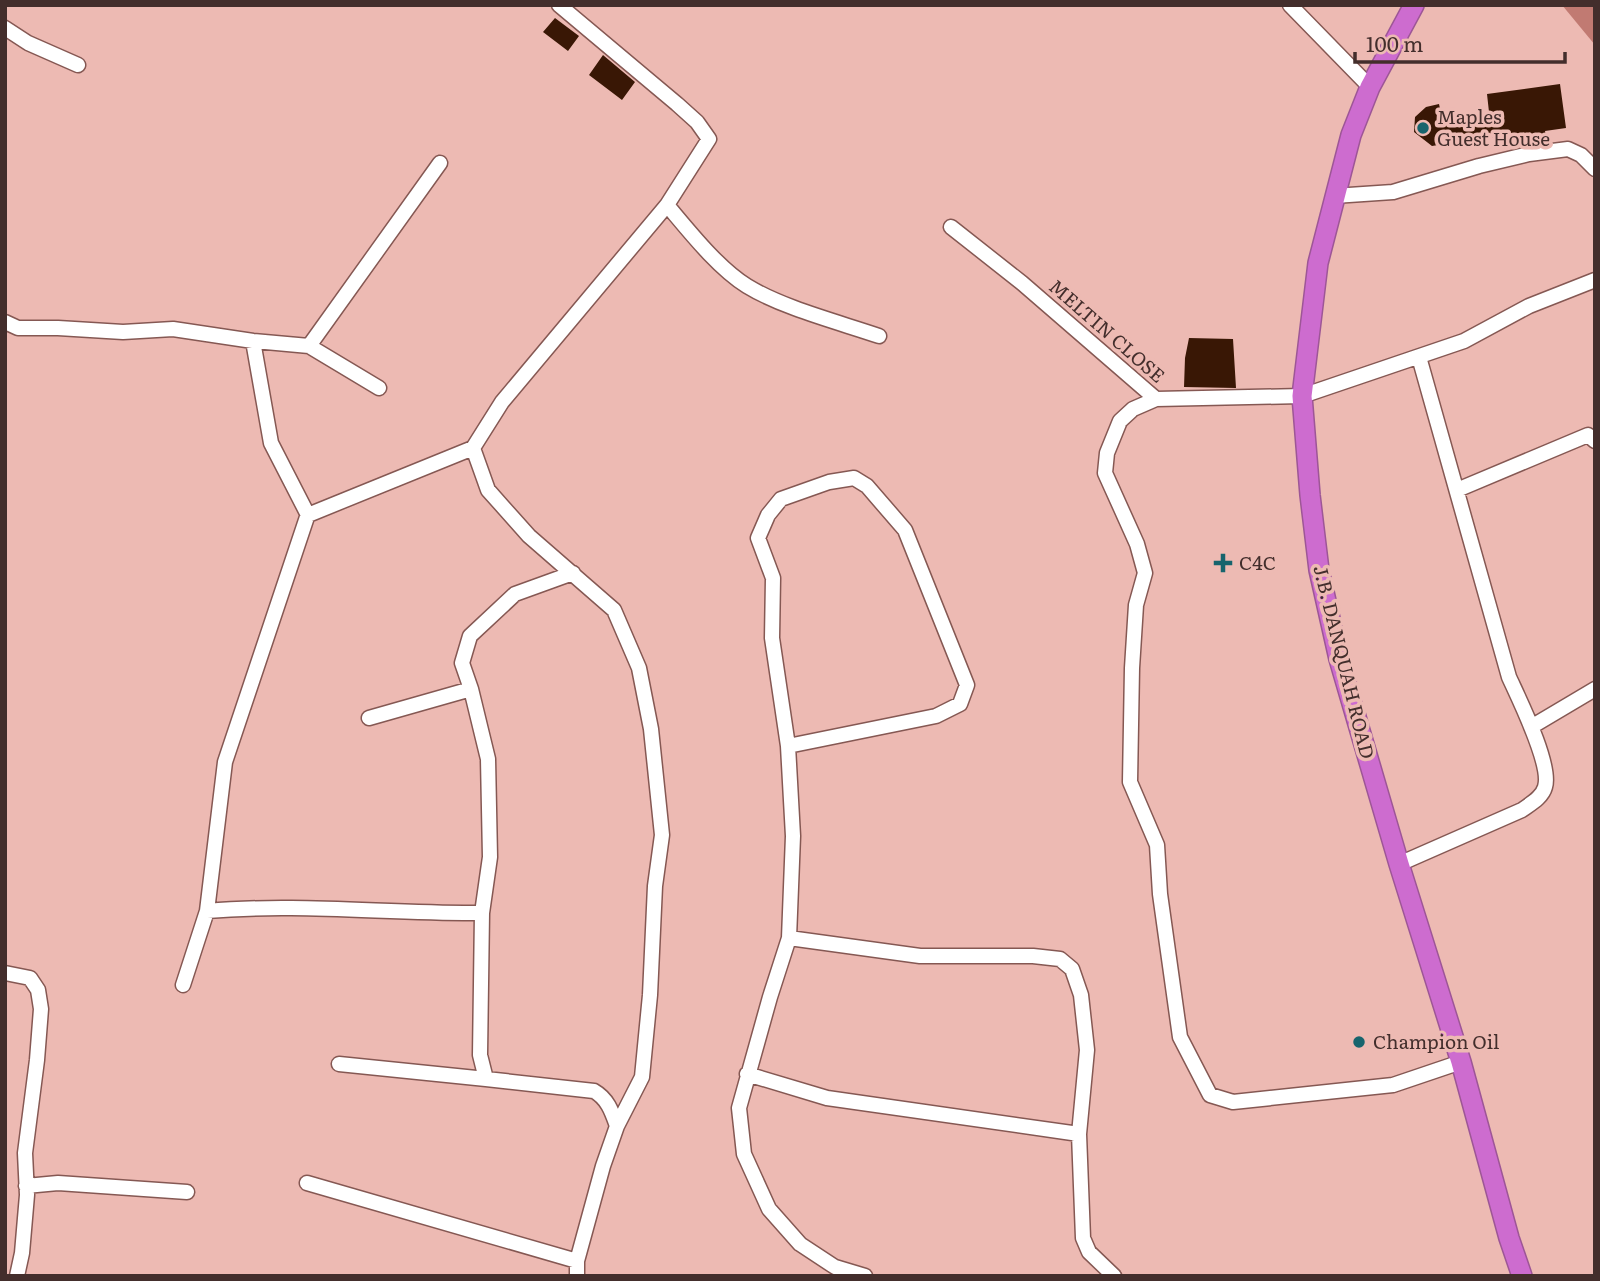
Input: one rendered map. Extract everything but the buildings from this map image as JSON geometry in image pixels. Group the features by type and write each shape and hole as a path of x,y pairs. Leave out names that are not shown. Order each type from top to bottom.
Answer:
{"highway":[{"name":"J.B. DANQUAH ROAD","path":"1414,5 1370,87 1351,135 1318,263 1302,396 1319,570 1339,659 1398,864 1461,1062 1522,1276"}],"street":[{"path":"308,514 473,448 502,402 667,205 709,139 697,122 677,104 559,5"},
{"path":"1290,5 1370,87"},
{"path":"5,28 28,43 78,65"},
{"path":"1334,196 1393,192 1479,166 1529,154 1568,149 1581,155 1595,169"},
{"path":"309,346 440,163"},
{"path":"667,205 706,250 745,285 794,306 879,336"},
{"name":"MELTIN CLOSE","path":"951,227 1032,291 1156,399 1302,396 1464,341 1529,306 1595,281"},
{"path":"5,322 18,328 123,332 173,329 309,346 379,388"},
{"path":"183,985 207,911 225,762 308,514 271,443 253,341"},
{"path":"1398,864 1522,810 1537,799 1545,788 1546,772 1510,677 1419,357"},
{"path":"1156,399 1133,409 1120,421 1107,453 1105,473 1137,544 1145,573 1136,605 1130,782 1157,845 1160,894 1181,1037 1210,1095 1233,1102 1393,1085 1461,1062"},
{"path":"1457,490 1587,435 1595,441"},
{"path":"307,1183 577,1269 603,1166 617,1126 642,1077 650,995 655,886 662,835 650,729 639,667 614,610 529,536 488,490 473,448"},
{"path":"788,746 936,716 960,704 967,685 905,530 867,486 854,478 829,482 781,499 768,515 758,538 773,578 772,638 788,746 793,836 789,938 739,1108 744,1154 769,1209 800,1244 835,1267 865,1276"},
{"path":"486,1079 480,1055 482,913 490,857 488,760 462,663 470,636 515,594 573,573"},
{"path":"369,718 471,689"},
{"path":"1531,727 1595,689"},
{"path":"207,911 254,907 331,908 411,914 482,913"},
{"path":"789,938 920,956 1033,956 1060,959 1072,970 1081,995 1087,1050 1079,1134 1083,1238 1089,1252 1114,1276"},
{"path":"5,973 30,978 38,990 41,1009 24,1153 26,1186 22,1252 17,1276"},
{"path":"339,1064 594,1091 608,1104 617,1126"},
{"path":"747,1074 827,1098 1079,1134"},
{"path":"26,1186 58,1183 187,1192"}],"shaded area":[{"path":"1562,5 1595,5 1595,45"}],"place":[{"name":"Maples Guest House","path":"1423,128"},
{"name":"C4C","path":"1223,563"},
{"name":"Champion Oil","path":"1359,1042"}]}
